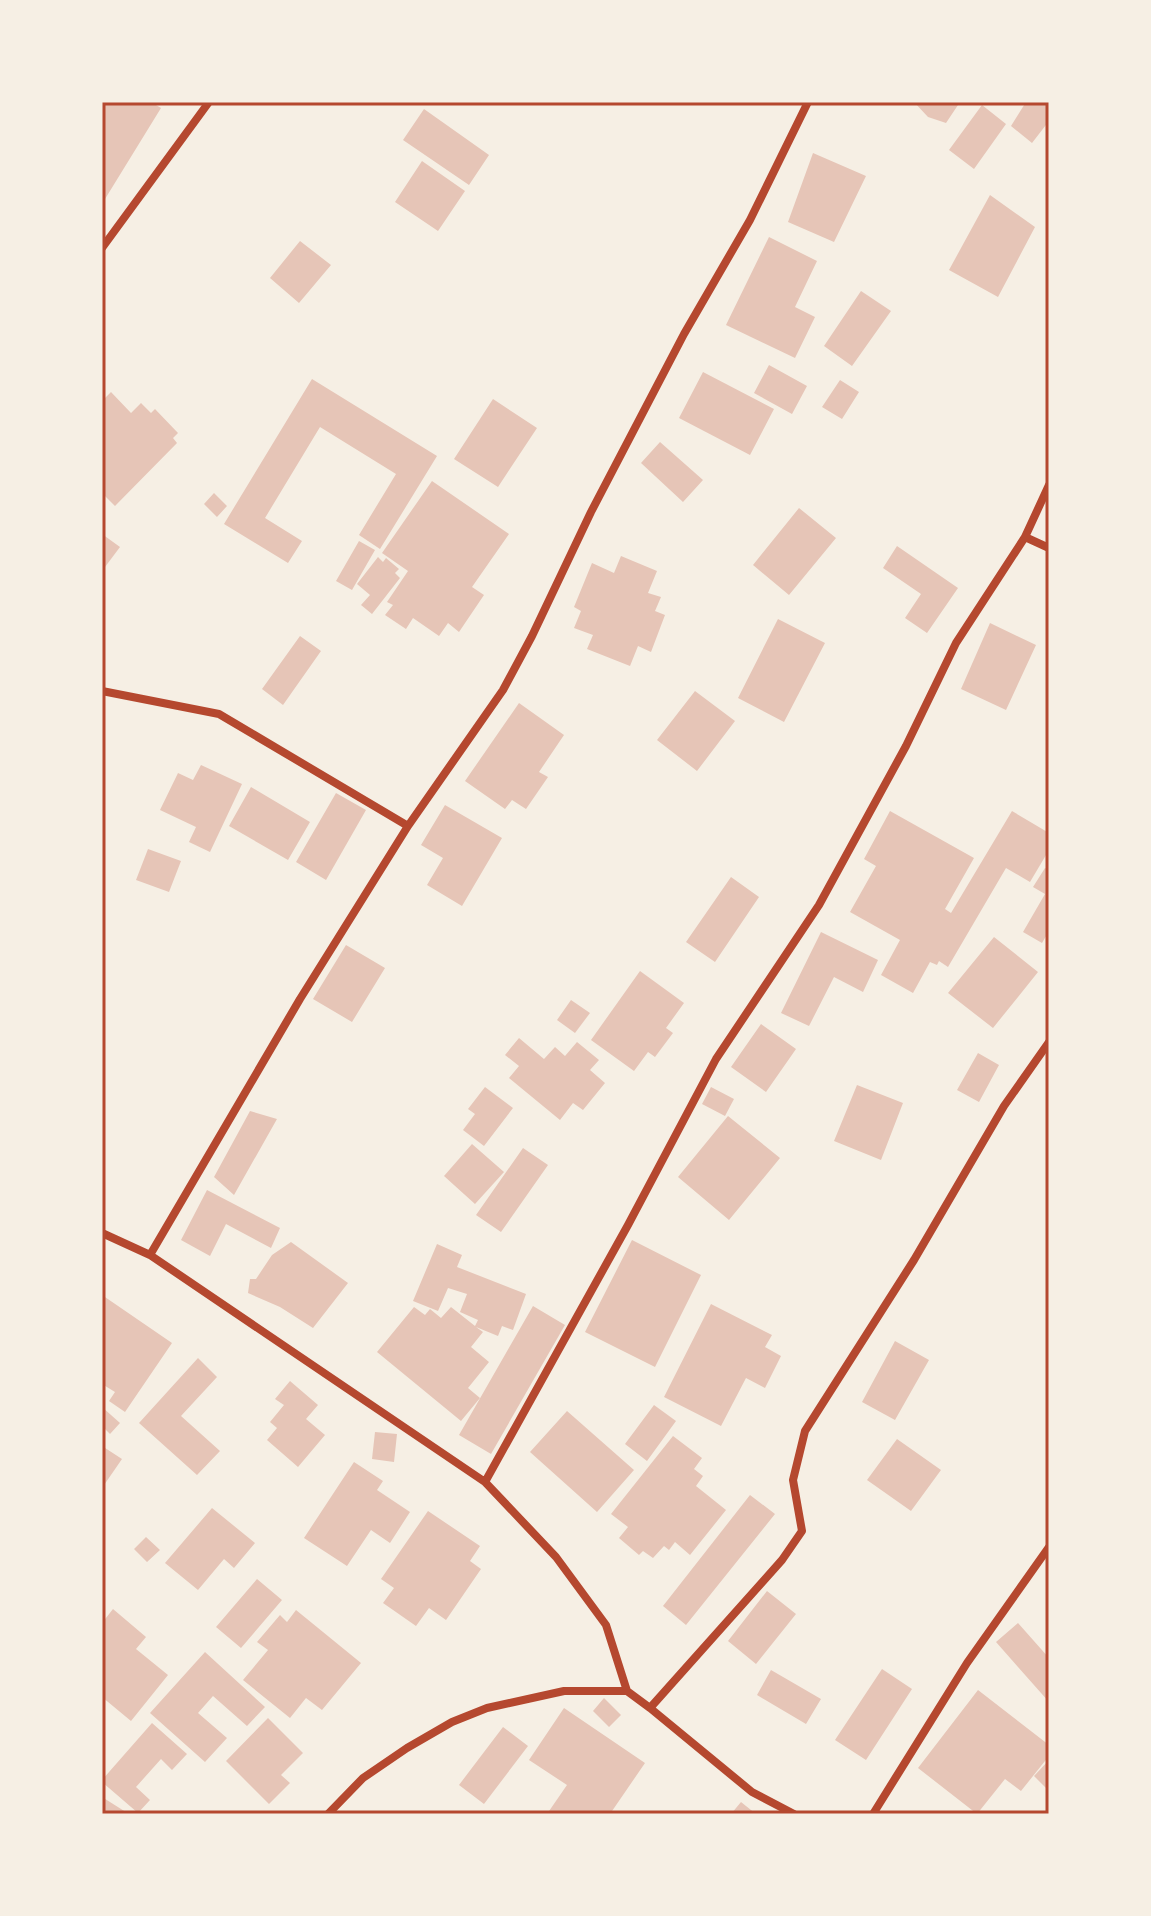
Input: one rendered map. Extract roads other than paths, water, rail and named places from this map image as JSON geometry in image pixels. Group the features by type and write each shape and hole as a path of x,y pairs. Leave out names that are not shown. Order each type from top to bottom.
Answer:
{"street":[{"path":"102,248 209,102"},
{"path":"150,1255 300,999 408,826 503,690 591,512 684,334 750,220 808,102"},
{"path":"485,1482 716,1059 819,905 906,746 956,643 1025,537 1049,485"},
{"path":"1025,537 1049,548"},
{"path":"102,691 219,714 408,826"},
{"path":"650,1708 782,1560 802,1531 793,1480 805,1431 914,1260 1004,1106 1049,1042"},
{"path":"102,1233 150,1255 485,1482 556,1557 606,1625 627,1691 752,1792 794,1814"},
{"path":"873,1814 967,1663 1049,1547"},
{"path":"328,1814 363,1778 452,1722 487,1708 564,1691 627,1691"}]}
